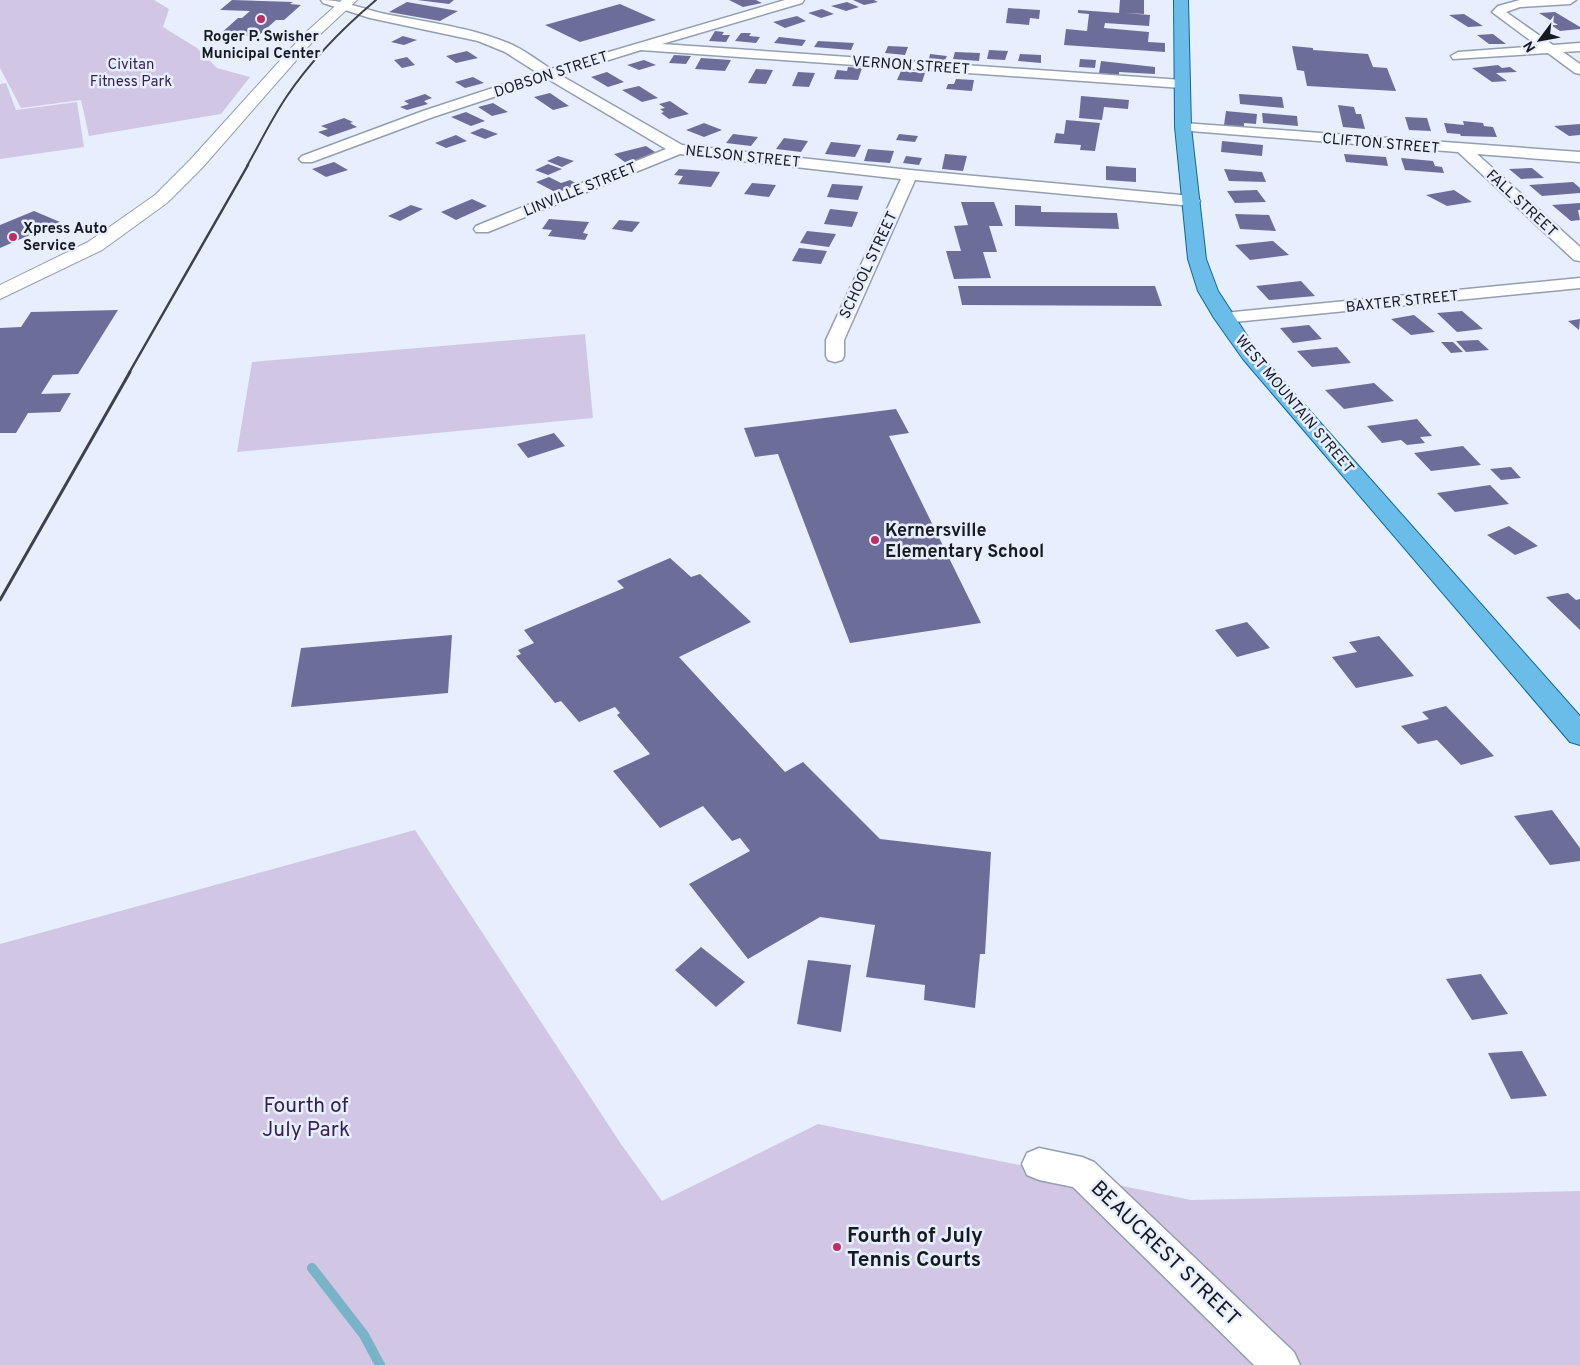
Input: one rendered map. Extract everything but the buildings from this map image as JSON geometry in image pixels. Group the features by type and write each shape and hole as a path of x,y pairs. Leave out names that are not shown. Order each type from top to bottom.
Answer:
{"main road":[{"name":"WEST MOUNTAIN STREET","path":"1181,0 1183,127 1197,258 1208,291 1250,355 1577,725"},
{"path":"0,292 94,246 161,200 196,164 339,2"}],"street":[{"name":"DOBSON STREET","path":"307,159 362,138 548,74 798,0"},
{"path":"1570,0 1516,4 1498,10 1503,17 1580,70"},
{"name":"NELSON STREET","path":"339,2 461,31 505,46 548,74 678,149 910,175 1192,201"},
{"name":"VERNON STREET","path":"639,46 1182,84"},
{"path":"1458,56 1580,47"},
{"name":"CLIFTON STREET","path":"1183,127 1580,158"},
{"name":"LINVILLE STREET","path":"482,229 678,149"},
{"name":"FALL STREET","path":"1464,150 1580,256"},
{"name":"SCHOOL STREET","path":"835,356 834,340 910,175"},
{"name":"BAXTER STREET","path":"1224,318 1580,283"},
{"name":"BEAUCREST STREET","path":"1038,1164 1082,1173 1281,1365"}],"green space":[{"name":"Civitan Fitness Park","path":"0,0 154,0 169,9 163,27 197,48 217,68 250,77 221,114 89,136 81,100 21,108 0,68"},
{"path":"6,83 16,110 77,102 84,147 0,159 0,84"},
{"path":"585,334 593,418 237,452 252,362"},
{"name":"Fourth of July Park","path":"415,830 621,1144 662,1201 818,1124 1191,1200 1580,1191 1580,1365 0,1365 0,944"}],"waterway":[{"path":"312,1268 364,1335 380,1365"}],"railway":[{"path":"247,166 276,113 307,69 328,45 376,0"},
{"path":"129,373 248,165"},
{"path":"0,600 130,372"}],"place":[{"name":"Roger P. Swisher Municipal Center","path":"261,19"},
{"name":"Xpress Auto Service","path":"13,237"},
{"name":"Kernersville Elementary School","path":"875,540"},
{"name":"Fourth of July Tennis Courts","path":"837,1247"}]}
